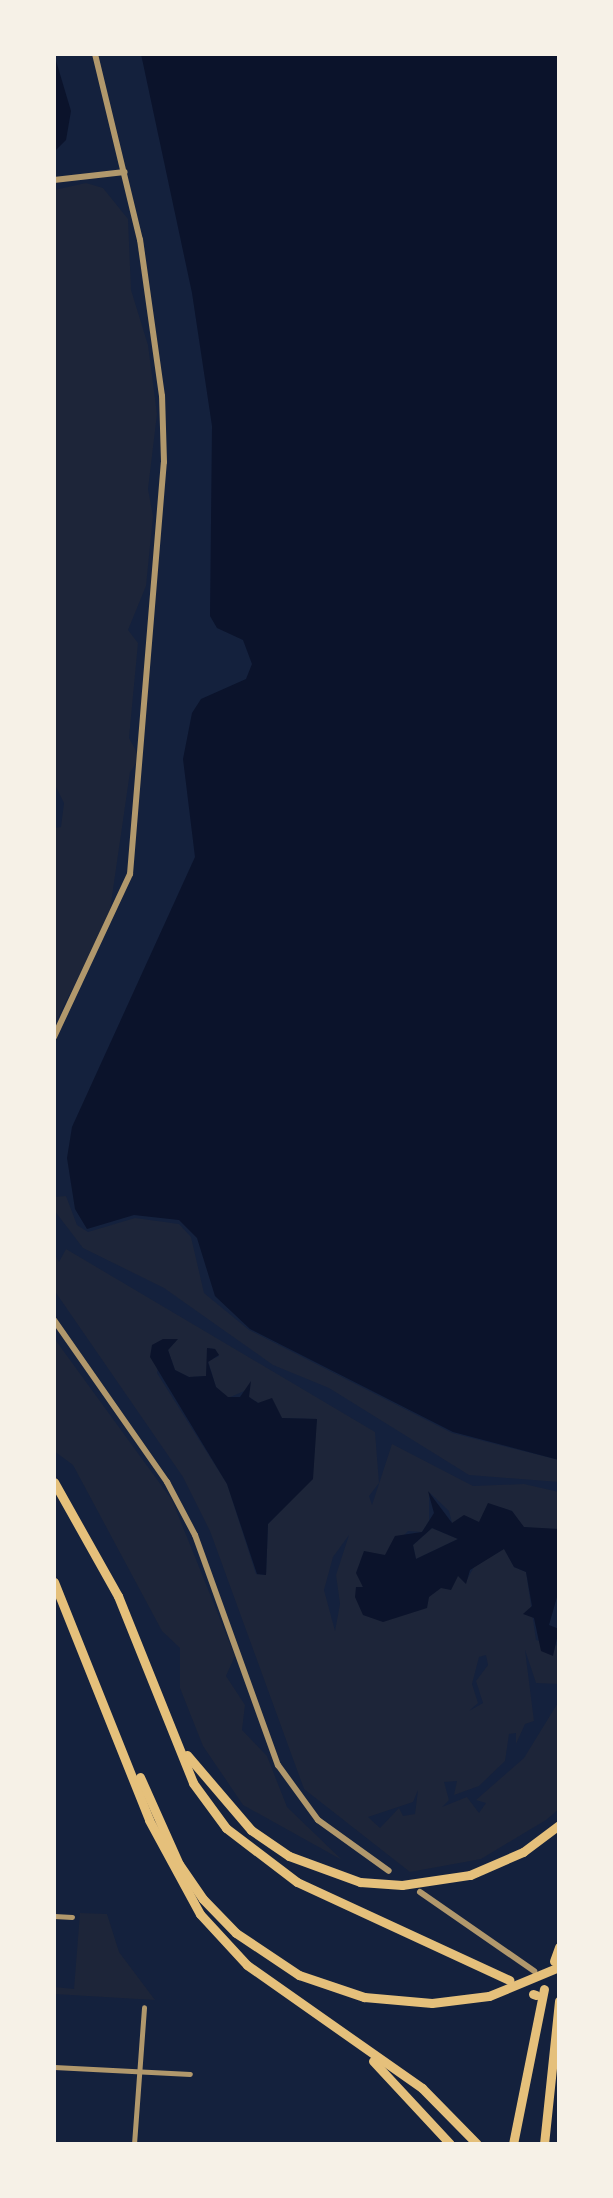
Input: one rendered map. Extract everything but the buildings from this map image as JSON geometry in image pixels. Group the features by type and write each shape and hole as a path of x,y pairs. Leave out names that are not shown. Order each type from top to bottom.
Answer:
{"highway":[{"path":"54,1482 113,1585 179,1745 213,1813 275,1868 509,1980"},
{"path":"54,1582 129,1758 154,1831 200,1914 247,1965 442,2105 477,2144"},
{"path":"179,1745 251,1830 289,1856 341,1877 402,1885 470,1875 523,1852 559,1825"},
{"path":"129,1758 203,1899 278,1964 338,1990 389,2001 489,1996 556,1964 559,1948"},
{"path":"513,2144 537,2013 544,1989"},
{"path":"544,2144 553,2027 559,2001"},
{"path":"342,2035 409,2093 450,2144"}],"street":[{"path":"54,1037 119,909 130,874 162,488 162,396 125,172 95,54"},
{"path":"54,180 125,172"},
{"path":"54,1320 167,1482 195,1535 278,1765 318,1820 389,1871"},
{"path":"420,1892 534,1971"},
{"path":"54,1916 72,1917"},
{"path":"134,2144 144,2007"},
{"path":"54,2067 190,2074"}],"shaded area":[{"path":"54,54 71,111 66,140 54,152"},
{"path":"141,54 559,54 559,1460 453,1432 250,1329 215,1296 197,1238 179,1220 134,1215 87,1229 75,1209 67,1158 72,1127 195,857 183,759 192,713 201,699 246,679 252,664 243,640 217,628 210,616 212,426 192,293"},
{"path":"86,183 103,188 128,219 131,290 148,345 157,414 148,489 153,516 146,586 128,630 138,643 129,738 140,758 130,772 109,917 54,1025 54,828 61,827 64,803 54,783 54,190"},
{"path":"66,1196 77,1225 88,1232 135,1218 179,1224 191,1237 204,1293 249,1330 452,1433 559,1460 559,1482 469,1475 329,1388 273,1365 164,1288 83,1248 54,1210 54,1197"},
{"path":"66,1249 375,1432 379,1483 369,1496 372,1505 392,1444 473,1486 524,1484 559,1492 559,1529 548,1530 523,1527 512,1511 488,1504 479,1523 452,1523 449,1511 429,1492 429,1521 422,1532 408,1531 385,1555 363,1583 362,1601 378,1617 399,1616 458,1575 465,1583 474,1567 504,1548 514,1567 526,1572 536,1640 559,1646 559,1684 536,1683 525,1650 534,1721 525,1724 516,1744 516,1733 509,1734 505,1761 479,1786 454,1795 457,1781 444,1782 449,1800 442,1807 467,1797 479,1813 486,1803 476,1800 524,1758 559,1701 559,1809 546,1820 481,1859 410,1872 304,1789 210,1531 183,1477 54,1290 54,1253 59,1262","holes":["163,1339 177,1339 168,1350 175,1370 189,1377 207,1376 207,1348 215,1349 219,1356 208,1361 216,1387 228,1398 249,1389 249,1397 282,1418 317,1419 305,1486 268,1524 266,1575 256,1574 227,1484 157,1373","349,1535 336,1575 340,1604 335,1631 324,1590 333,1557","486,1655 488,1665 476,1681 483,1703 469,1711 478,1703 472,1684 479,1657","418,1790 415,1814 403,1816 399,1808 380,1828 368,1817 413,1802"]},
{"path":"54,1338 172,1500 235,1656 226,1676 245,1705 242,1730 267,1756 287,1807 342,1860 243,1805 203,1746 180,1688 180,1648 162,1631 73,1465 54,1451"},
{"path":"163,1339 178,1339 168,1350 175,1370 189,1377 206,1376 207,1348 215,1349 219,1355 208,1362 216,1387 228,1397 240,1397 251,1381 249,1397 258,1403 272,1398 282,1418 317,1419 313,1479 268,1524 266,1575 257,1574 227,1484 150,1357 152,1345"},
{"path":"428,1491 452,1523 464,1515 479,1522 488,1503 512,1511 524,1527 559,1529 559,1590 549,1625 559,1629 553,1656 541,1651 534,1618 523,1614 532,1606 526,1572 514,1567 504,1549 470,1570 466,1584 458,1576 451,1590 441,1588 429,1597 427,1608 383,1622 363,1615 355,1597 356,1587 363,1587 356,1573 364,1551 385,1555 395,1536 422,1532 434,1513","holes":["432,1528 458,1539 416,1559 413,1545"]},
{"path":"432,1528 458,1539 416,1559 413,1545"},
{"path":"80,1913 107,1914 119,1952 155,2000 54,1994 54,1987 74,1989"}]}
